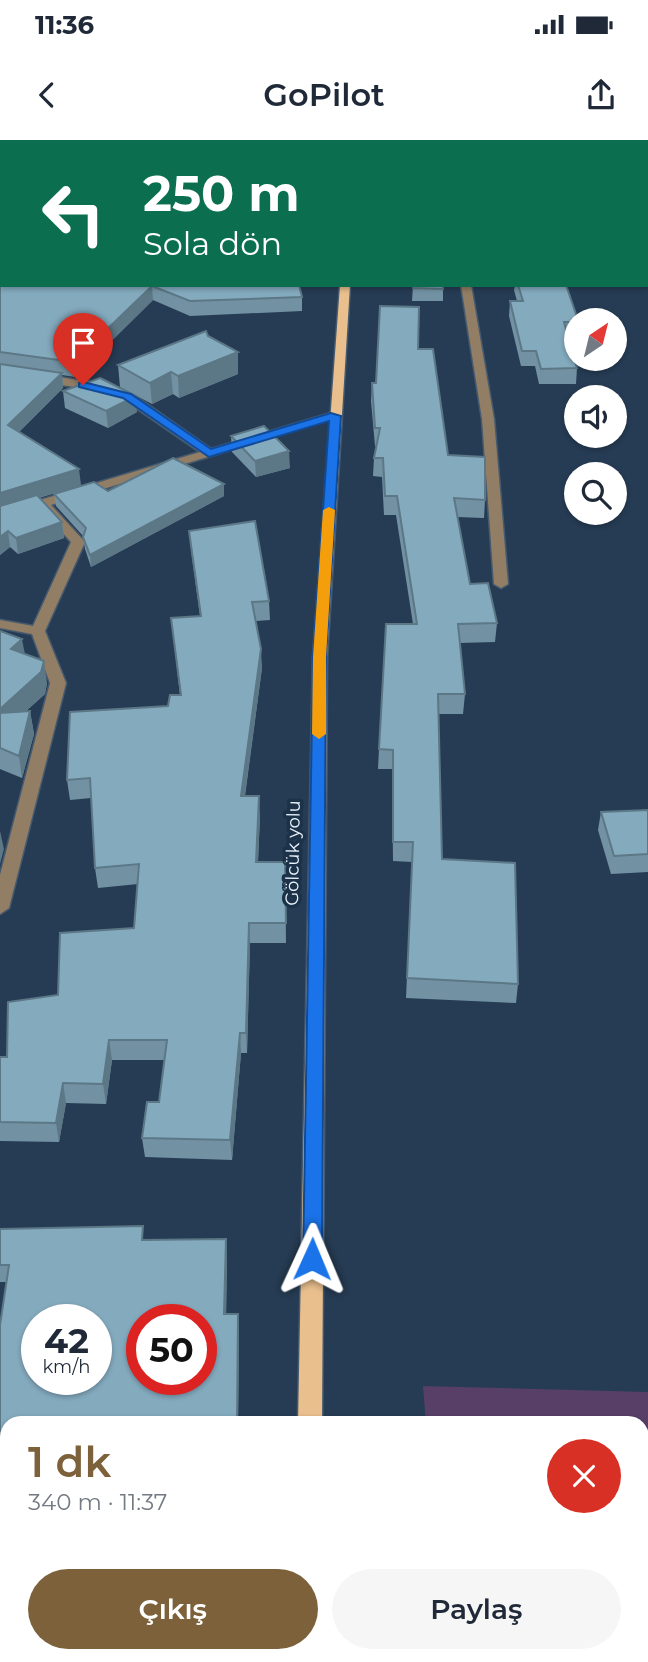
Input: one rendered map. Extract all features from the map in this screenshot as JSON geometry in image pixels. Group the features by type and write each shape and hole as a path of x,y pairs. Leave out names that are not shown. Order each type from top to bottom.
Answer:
{"main road":[{"name":"Gölcük yolu","path":"310,1416 320,657 345,287"}],"street":[{"path":"466,287 488,418 501,584"},
{"path":"0,372 104,388 127,396 209,453"},
{"path":"0,516 335,416"},
{"path":"0,908 58,682 38,631 78,542 42,503"},
{"path":"0,624 38,631"}],"shaded area":[{"path":"423,1386 648,1392 648,1416 425,1416"}],"building":[{"path":"0,287 151,287 73,362 0,352"},
{"path":"155,287 300,287 302,297 190,301"},
{"path":"443,287 443,289 413,288"},
{"path":"519,287 567,287 574,308 564,308 564,368 541,369 536,351 522,351 510,301 523,301"},
{"path":"380,306 419,307 418,349 433,349 448,455 485,457 485,500 454,498 470,584 488,583 497,623 458,624 465,694 438,694 442,859 515,863 518,984 407,978 413,842 393,842 393,750 379,749 386,624 417,624 397,496 385,496 383,458 374,458 380,428 375,428 372,383 376,383"},
{"path":"206,331 208,336 238,352 178,376 171,372 150,383 118,365"},
{"path":"0,364 62,373 8,425 79,469 0,493"},
{"path":"100,378 136,396 106,411 63,391"},
{"path":"264,426 289,451 255,461 231,436"},
{"path":"173,458 224,484 90,555 83,537 86,528 54,494 94,482 108,491"},
{"path":"37,495 62,522 16,538 8,531 0,537 0,506"},
{"path":"255,521 269,601 252,602 261,649 241,796 259,796 256,862 285,862 286,923 249,923 246,1033 240,1033 230,1140 142,1138 147,1102 159,1102 167,1040 109,1040 103,1084 63,1083 56,1123 0,1122 0,1057 7,1057 8,1002 58,995 60,933 134,928 139,864 95,868 90,778 67,780 70,712 168,706 170,695 181,695 171,618 201,616 189,531"},
{"path":"0,631 22,639 11,649 44,661 41,672 0,709"},
{"path":"30,711 19,756 0,748 0,713"},
{"path":"648,810 648,854 614,856 601,812"},
{"path":"143,1226 142,1240 226,1239 224,1314 238,1314 237,1416 0,1416 0,1325 9,1265 0,1265 0,1229"}],"slow traffic":[{"path":"319,734 320,657 329,510"}],"route":[{"path":"83,385 104,388 127,396 209,453 335,416 320,657 312,1259"}]}
